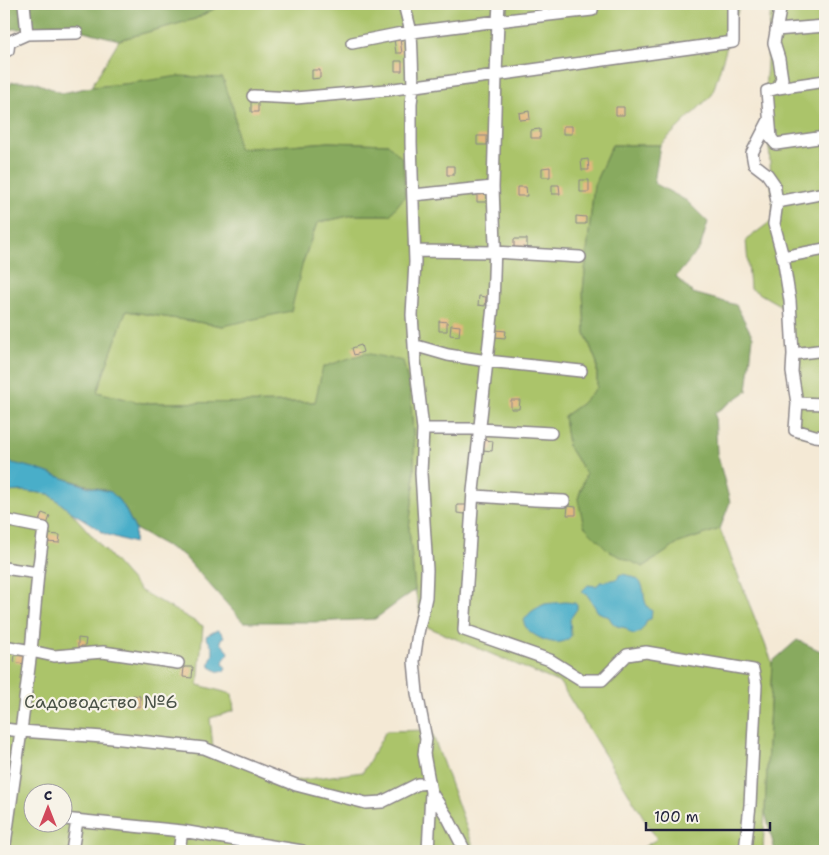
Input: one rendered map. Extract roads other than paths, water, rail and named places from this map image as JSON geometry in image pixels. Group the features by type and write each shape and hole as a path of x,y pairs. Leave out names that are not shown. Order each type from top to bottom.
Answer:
{"lane":[{"path":"24,4 27,34"},
{"path":"404,4 411,32 415,251 412,315 422,429 421,473 427,570 426,597 414,661 417,693 426,739 424,754 430,787 428,851"},
{"path":"499,4 493,187 493,306 472,491 464,630 550,660 582,680 602,680 627,656 646,652 753,670 756,685 750,805 745,851"},
{"path":"352,43 411,32 592,10 593,4"},
{"path":"253,96 295,98 387,90 733,42 733,4"},
{"path":"778,88 782,79 779,59 774,44 781,4"},
{"path":"776,30 825,26"},
{"path":"4,50 8,50 9,42 27,34 77,33"},
{"path":"825,81 767,91 770,138 776,144 825,137"},
{"path":"769,120 752,153 754,164 767,174 774,184 776,202 774,224 783,257 790,301 793,354 792,372 796,403 795,430 825,438"},
{"path":"413,195 493,187"},
{"path":"776,202 825,193"},
{"path":"783,257 825,249"},
{"path":"415,251 494,252 580,257"},
{"path":"414,346 448,355 486,361 580,371"},
{"path":"793,354 825,350"},
{"path":"796,403 825,404"},
{"path":"422,429 479,429 551,433"},
{"path":"472,491 476,496 564,501"},
{"path":"4,520 44,528 21,731 6,814 4,851"},
{"path":"4,568 38,573"},
{"path":"4,646 54,656 102,652 178,663"},
{"path":"4,729 204,748 296,785 366,803 382,802 418,784 430,787 465,851"},
{"path":"72,820 182,831 302,851"},
{"path":"72,851 77,821"},
{"path":"179,851 182,831"}],"water":[{"path":"4,461 34,468 86,486 111,492 123,505 135,529 134,543 105,534 70,511 49,494 23,491 4,492"},
{"path":"622,574 639,580 647,606 652,611 651,619 647,620 644,627 635,634 629,632 626,628 616,626 609,617 598,612 588,596 582,591 588,585 596,586 601,582 617,579"},
{"path":"575,603 577,609 570,619 571,636 565,641 550,642 542,639 525,626 524,621 531,612 545,604"},
{"path":"217,630 224,637 221,639 221,643 229,652 223,661 226,668 224,671 219,672 210,667 213,651 206,636"}],"park label":[{"name":"Садоводство №6","path":"101,702"}]}
